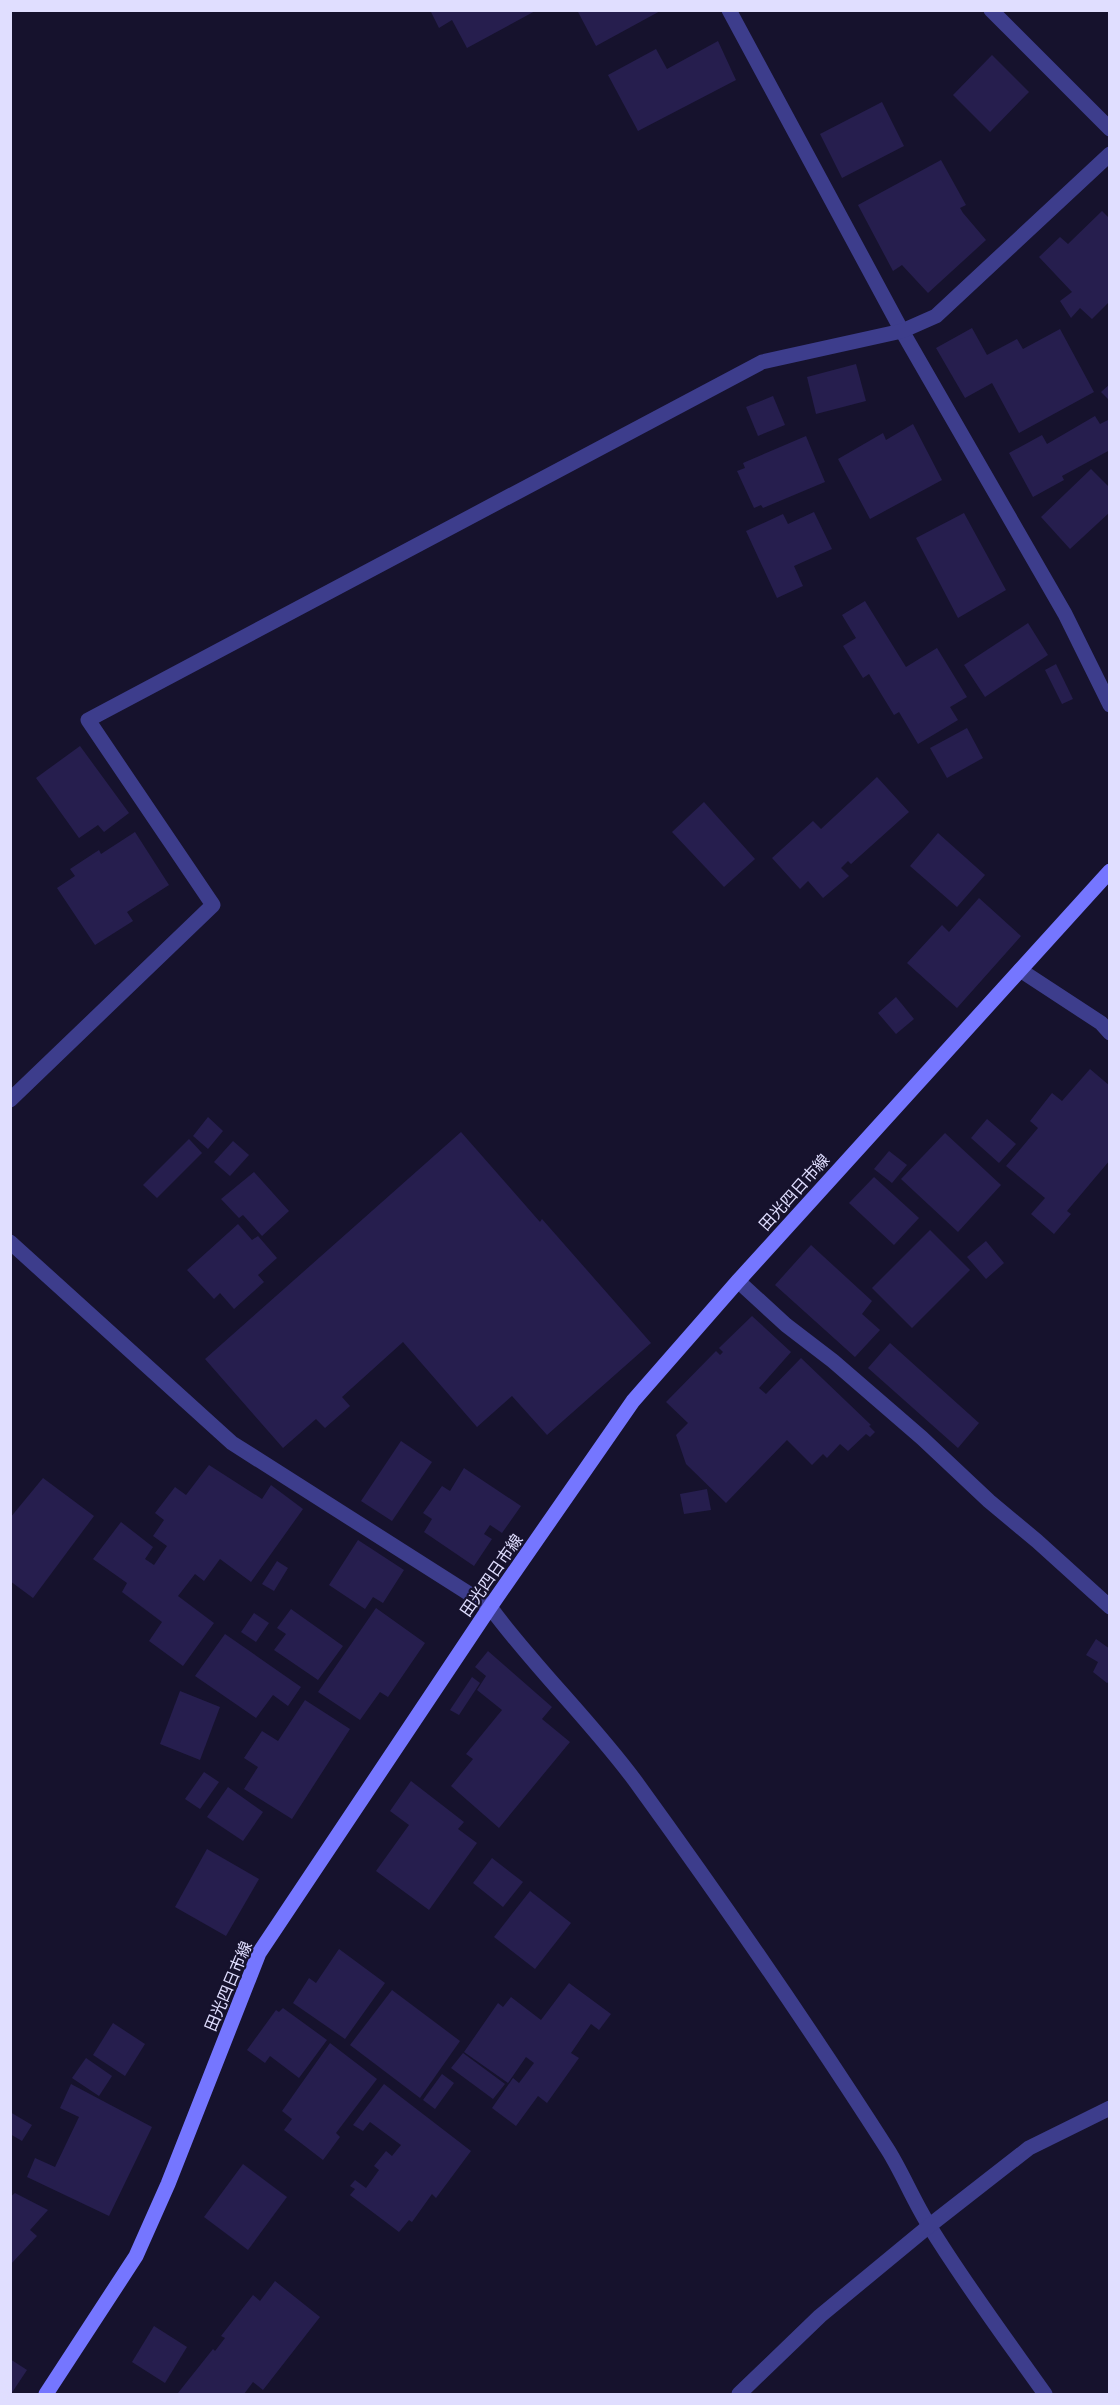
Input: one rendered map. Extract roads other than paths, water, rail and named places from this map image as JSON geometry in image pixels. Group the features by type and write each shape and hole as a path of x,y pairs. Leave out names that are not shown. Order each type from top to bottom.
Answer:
{"main road":[{"name":"田光四日市線","path":"46,2394 136,2256 168,2184 259,1953 490,1607 633,1401 738,1281 1110,871"}],"street":[{"path":"729,10 902,332 1065,614 1110,705"},
{"path":"991,10 1110,129"},
{"path":"10,1100 213,904 87,720 762,362 902,332 936,316 1110,154"},
{"path":"1020,970 1101,1023 1110,1033"},
{"path":"10,1242 232,1443 490,1607 635,1780 786,1994 890,2153 929,2226 1045,2394"},
{"path":"738,1281 786,1325 833,1361 922,1438 989,1501 1110,1607"},
{"path":"739,2394 820,2316 929,2226 1029,2148 1110,2108"}]}
